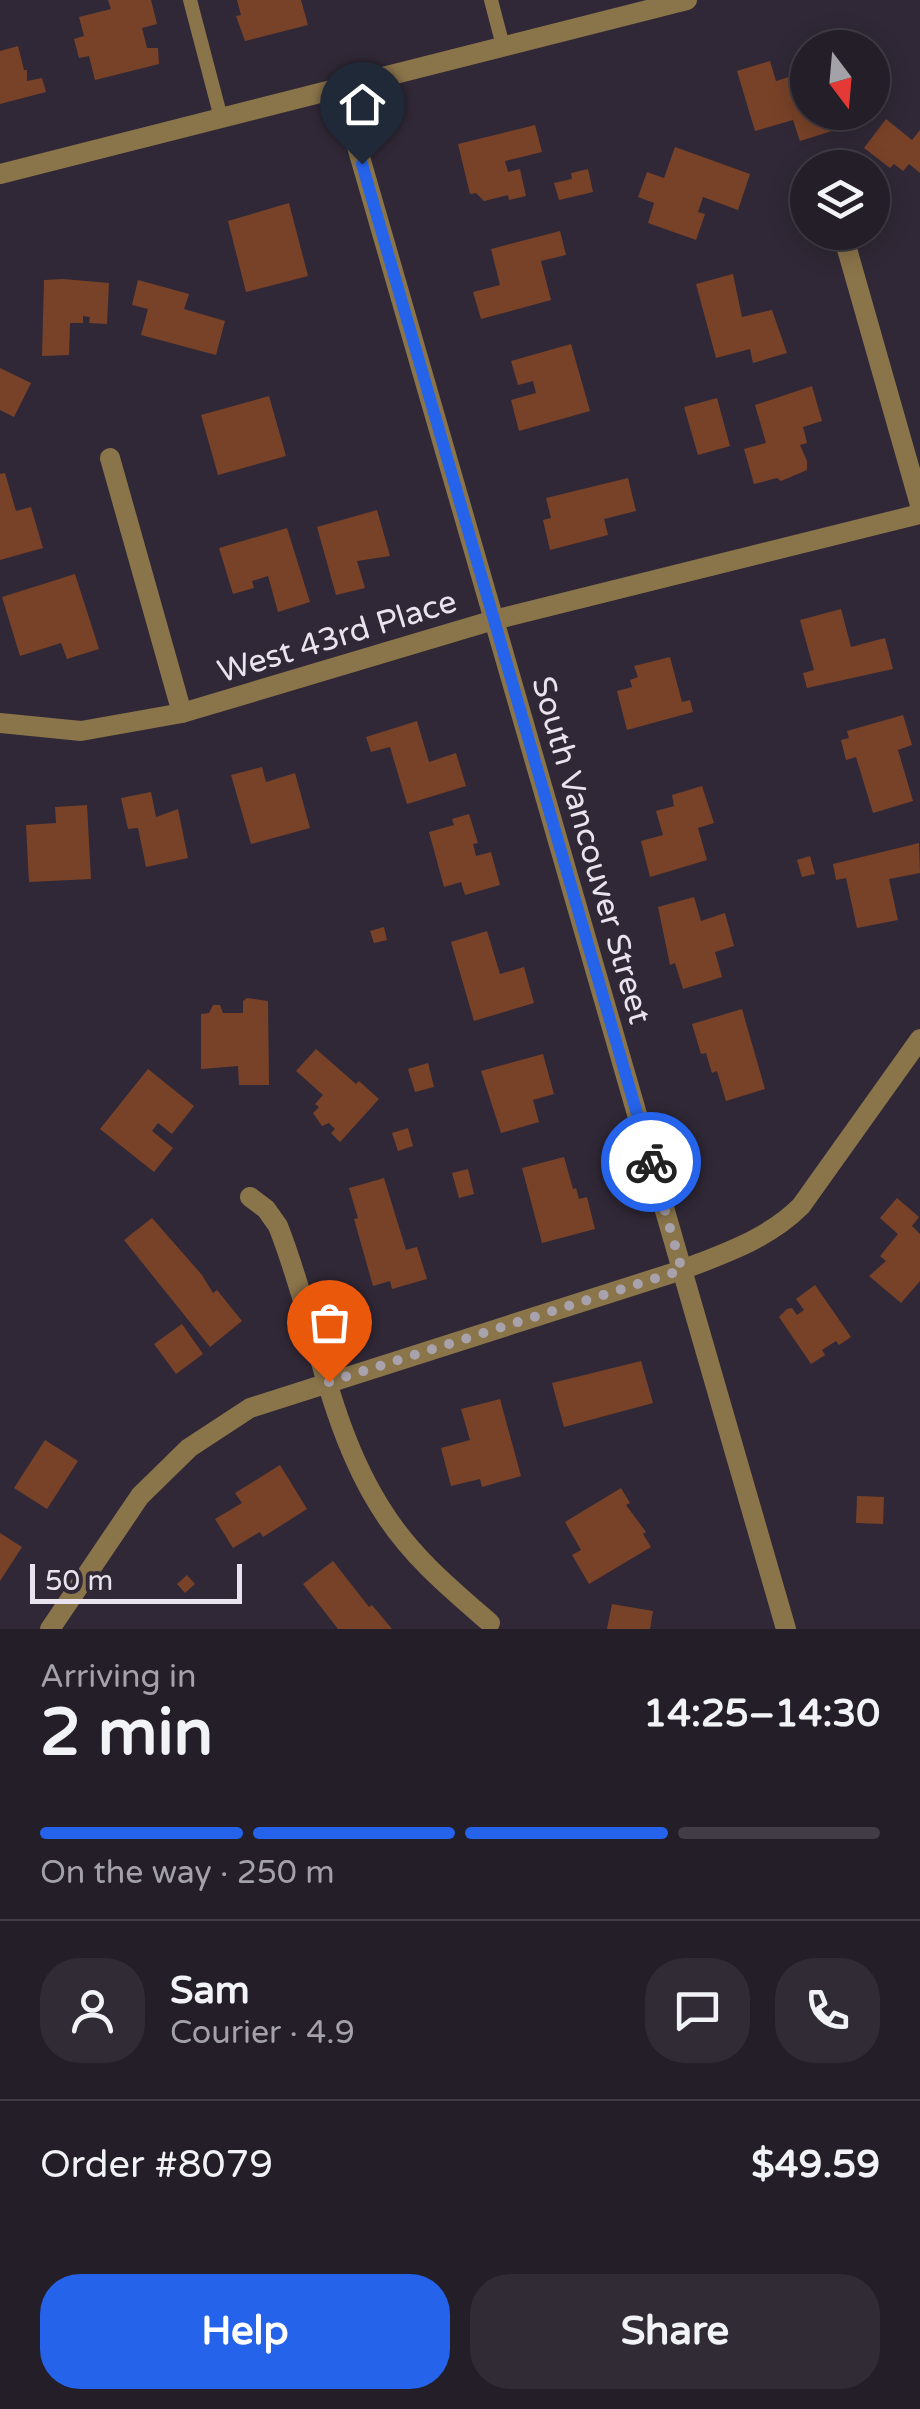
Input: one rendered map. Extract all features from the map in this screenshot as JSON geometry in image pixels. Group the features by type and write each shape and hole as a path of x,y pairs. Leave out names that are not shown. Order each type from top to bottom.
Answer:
{"street":[{"path":"0,174 687,0"},
{"name":"South Vancouver Street","path":"340,88 786,1629"},
{"path":"847,250 920,505"},
{"path":"110,458 182,713"},
{"name":"West 43rd Place","path":"0,723 80,731 182,713 494,620 920,514"},
{"path":"50,1629 140,1496 189,1448 250,1408 682,1270 751,1243 784,1223 801,1206 920,1039"},
{"path":"250,1196 278,1226 358,1465 382,1512 435,1576 490,1623"}],"lane":[{"path":"190,0 221,118"},
{"path":"491,0 503,46"}],"building":[{"path":"108,0 151,0 157,24 142,28 147,48 158,48 159,64 95,80 89,56 79,58 74,39 84,36 79,17 111,9"},
{"path":"237,0 301,0 308,25 245,41 236,16 241,15"},
{"path":"18,46 27,81 42,78 46,92 0,104 0,51"},
{"path":"770,61 776,81 790,77 790,121 755,131 737,71"},
{"path":"890,122 912,140 920,130 920,173 909,164 903,171 894,164 890,168 890,150 864,148 878,130 890,130"},
{"path":"535,125 542,152 505,161 508,172 520,169 526,196 509,200 508,195 484,201 476,193 470,194 458,144"},
{"path":"796,130 832,130 832,131 800,141"},
{"path":"675,147 750,174 738,210 703,197 698,212 705,214 696,240 648,223 654,203 638,197 647,172 664,178"},
{"path":"588,169 593,192 559,200 554,183 572,179 571,173"},
{"path":"289,203 308,276 246,292 228,221"},
{"path":"560,231 566,255 541,261 551,300 481,319 473,292 500,285 491,249"},
{"path":"733,274 742,317 772,310 787,353 753,363 750,349 716,358 696,284"},
{"path":"44,280 109,283 107,324 89,323 90,317 83,316 83,323 70,323 69,355 42,356"},
{"path":"138,280 189,294 184,309 225,321 216,355 141,335 148,309 132,305"},
{"path":"571,344 590,411 519,431 511,400 536,393 533,381 518,385 511,361"},
{"path":"0,368 31,383 14,417 0,410"},
{"path":"812,386 822,421 803,427 807,443 800,445 807,470 781,481 777,478 754,484 744,449 766,443 755,405"},
{"path":"269,396 286,456 218,475 201,415"},
{"path":"717,398 730,446 698,455 684,407"},
{"path":"5,473 16,511 31,507 43,548 0,560 0,474"},
{"path":"628,478 636,511 604,519 608,535 550,550 543,520 551,518 546,498"},
{"path":"377,510 390,556 357,561 365,588 336,595 317,527"},
{"path":"287,528 310,602 278,612 268,576 252,581 254,588 233,594 219,548"},
{"path":"75,574 99,649 67,659 61,643 20,656 2,597"},
{"path":"841,609 851,647 885,638 893,669 807,688 803,673 814,670 800,620"},
{"path":"670,657 682,702 690,700 693,712 627,730 617,691 632,687 630,680 638,677 634,666"},
{"path":"903,715 912,745 898,750 913,801 873,813 856,757 846,760 841,740 849,738 847,731"},
{"path":"417,721 429,762 456,753 466,786 407,804 390,747 371,752 366,737"},
{"path":"262,767 266,782 295,773 310,828 251,844 231,775"},
{"path":"702,786 714,823 698,828 707,860 650,877 641,841 663,835 656,811 674,806 672,795"},
{"path":"151,792 156,817 178,809 188,858 146,867 138,828 128,829 121,798"},
{"path":"87,805 91,879 29,882 26,825 56,823 55,807"},
{"path":"469,814 478,843 473,844 476,856 491,852 500,885 465,895 461,882 444,887 429,832 454,825 452,819"},
{"path":"919,843 920,873 889,879 898,920 857,928 846,878 836,880 833,864"},
{"path":"810,856 815,874 802,877 797,860"},
{"path":"694,897 701,921 725,913 734,946 715,952 722,977 683,989 675,963 670,965 658,907"},
{"path":"384,927 387,940 374,943 370,931"},
{"path":"487,931 500,974 524,967 534,1003 474,1021 451,942"},
{"path":"243,1001 268,1001 269,1085 239,1085 238,1066 201,1069 201,1014 209,1013 213,1005 220,1005 223,1013 243,1013"},
{"path":"742,1009 765,1089 726,1101 717,1071 712,1073 706,1053 701,1054 692,1024"},
{"path":"316,1049 379,1099 340,1142 331,1133 335,1129 329,1123 322,1126 313,1113 323,1095 296,1071"},
{"path":"543,1054 554,1094 533,1100 539,1122 501,1133 481,1071"},
{"path":"428,1063 434,1087 415,1092 408,1069"},
{"path":"148,1069 194,1106 172,1134 158,1123 152,1131 173,1148 154,1172 100,1129"},
{"path":"408,1128 413,1146 398,1151 392,1133"},
{"path":"564,1157 573,1189 576,1188 579,1199 587,1197 595,1229 542,1243 522,1168"},
{"path":"468,1169 474,1194 459,1198 452,1173"},
{"path":"384,1178 406,1250 417,1247 427,1279 392,1289 390,1281 373,1286 349,1188"},
{"path":"897,1198 919,1217 912,1226 920,1234 920,1281 901,1303 869,1276 886,1261 880,1256 898,1234 880,1218"},
{"path":"152,1218 213,1293 217,1290 242,1321 210,1347 124,1240"},
{"path":"815,1285 851,1337 822,1350 825,1355 811,1364 779,1317 787,1309 792,1308 797,1315 804,1310 796,1299"},
{"path":"182,1324 203,1354 176,1374 154,1344"},
{"path":"641,1361 653,1403 564,1427 552,1383"},
{"path":"500,1399 521,1476 482,1487 480,1479 451,1486 441,1448 470,1440 461,1409"},
{"path":"45,1440 78,1461 47,1509 14,1488"},
{"path":"280,1465 307,1509 263,1537 260,1532 233,1548 215,1519 242,1503 235,1493"},
{"path":"621,1488 630,1503 626,1505 646,1532 643,1534 651,1547 589,1584 572,1555 581,1550 565,1522"},
{"path":"857,1496 884,1497 883,1524 856,1523"},
{"path":"0,1533 22,1547 0,1581"},
{"path":"333,1561 392,1629 338,1629 303,1584"},
{"path":"187,1575 195,1584 185,1593 177,1584"},
{"path":"612,1604 653,1611 650,1629 607,1629"}],"way so far":[{"path":"329,1382 682,1270 651,1162"}],"route":[{"path":"362,164 651,1162"}]}
